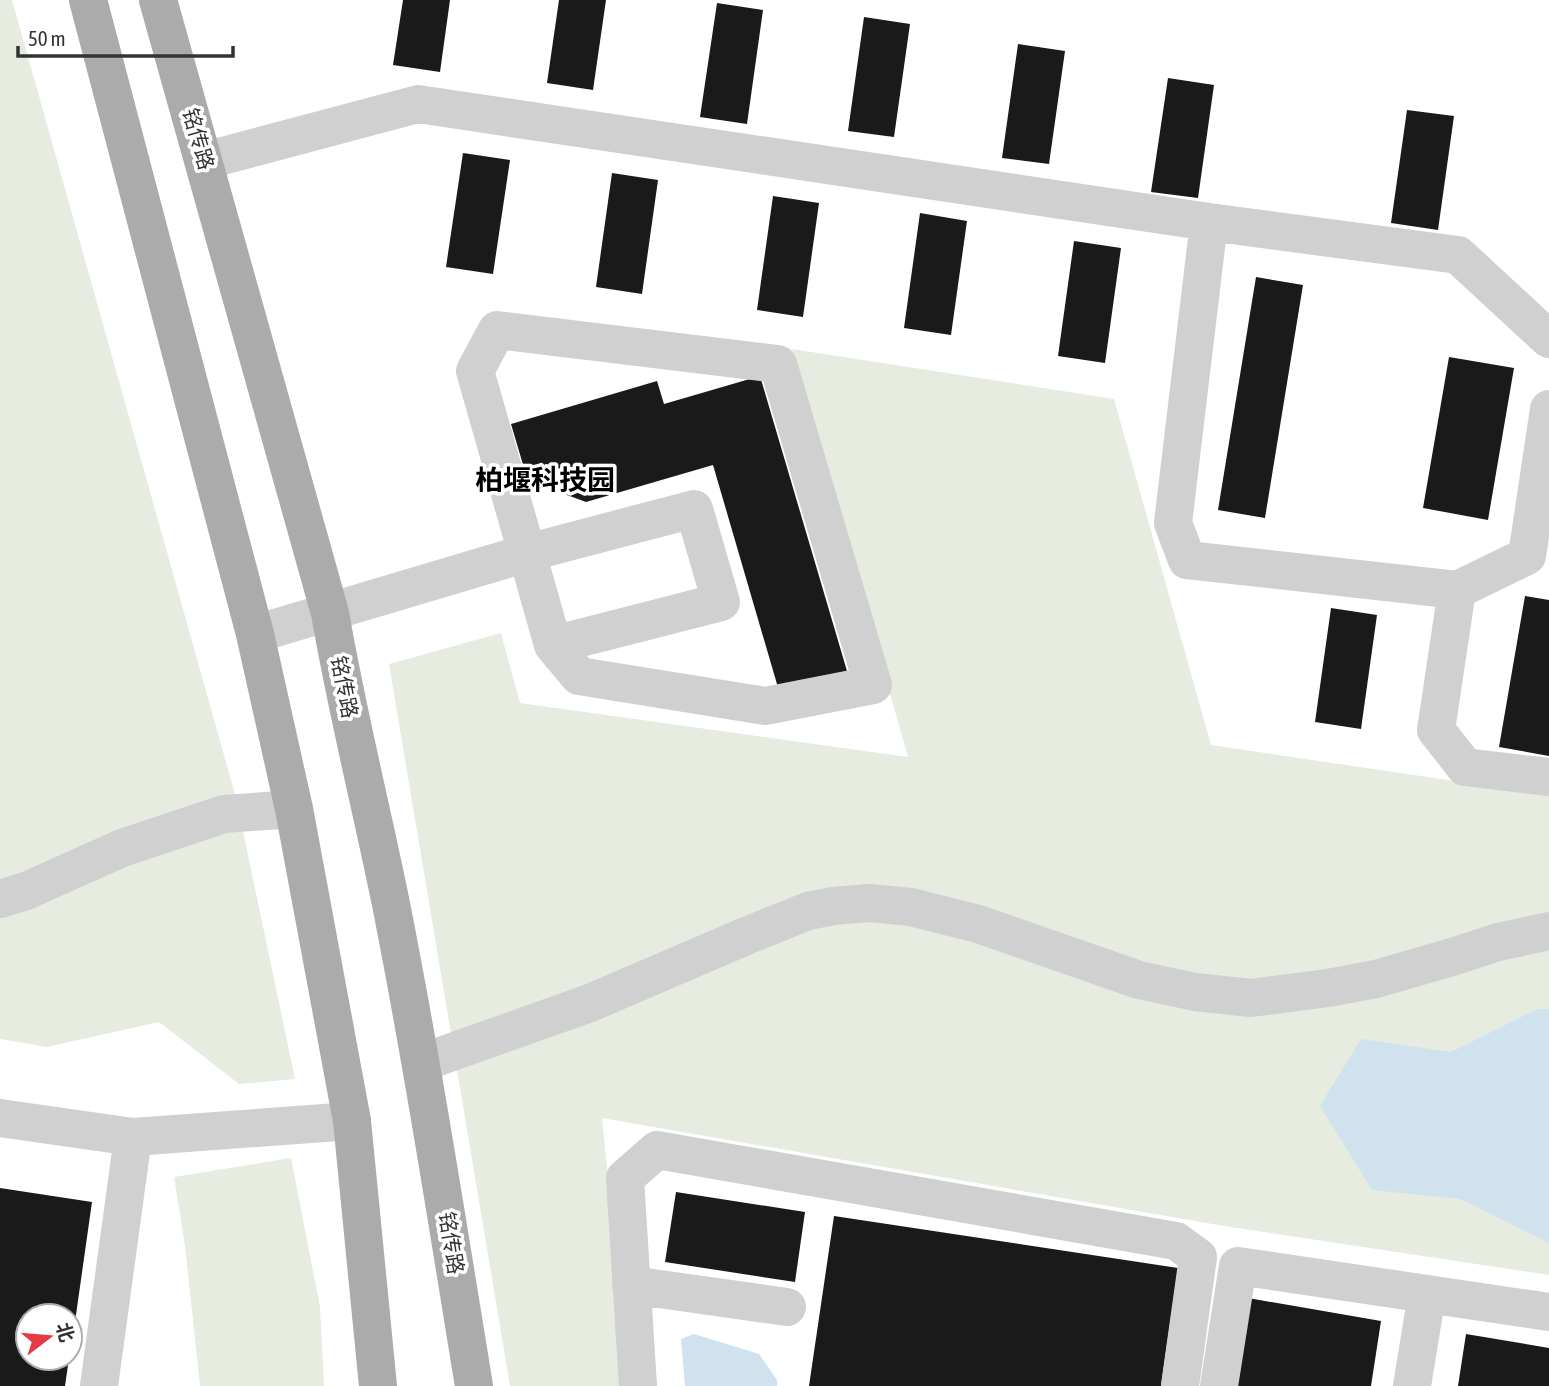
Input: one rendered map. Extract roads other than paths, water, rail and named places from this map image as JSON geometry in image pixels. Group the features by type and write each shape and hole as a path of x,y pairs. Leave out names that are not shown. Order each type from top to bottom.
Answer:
{"main road":[{"path":"88,0 254,634 294,809 352,1121 378,1386"},
{"name":"铭传路","path":"158,0 330,613 421,1063 474,1386"}],"lane":[{"path":"204,161 418,104 1209,222 1458,255 1549,339"},
{"path":"1209,222 1173,523 1187,560 1457,590 1527,556 1549,409"},
{"path":"497,330 778,365 873,685 765,706 579,676 553,645 527,553 475,371 497,330"},
{"path":"254,634 527,553 694,509 721,602 553,645"},
{"path":"1457,590 1436,730 1465,767 1549,777"},
{"path":"0,899 26,891 122,848 224,814 294,809"},
{"path":"421,1063 590,1003 808,911 833,906 870,904 911,907 978,923 1139,980 1195,992 1251,998 1376,979 1498,942 1549,931"},
{"path":"0,1118 134,1137 352,1121"},
{"path":"99,1386 134,1137"},
{"path":"638,1386 625,1178 657,1150 1176,1241 1198,1257 1180,1386"},
{"path":"1219,1386 1238,1266 1549,1312"},
{"path":"631,1285 788,1307"},
{"path":"1412,1386 1427,1294"}],"water":[{"path":"1537,1009 1549,1009 1549,1243 1461,1199 1372,1190 1320,1106 1361,1039 1451,1052"},
{"path":"694,1334 759,1354 777,1380 777,1386 685,1386 681,1339"}],"district":[{"name":"柏堰科技园","path":"545,480"}]}
